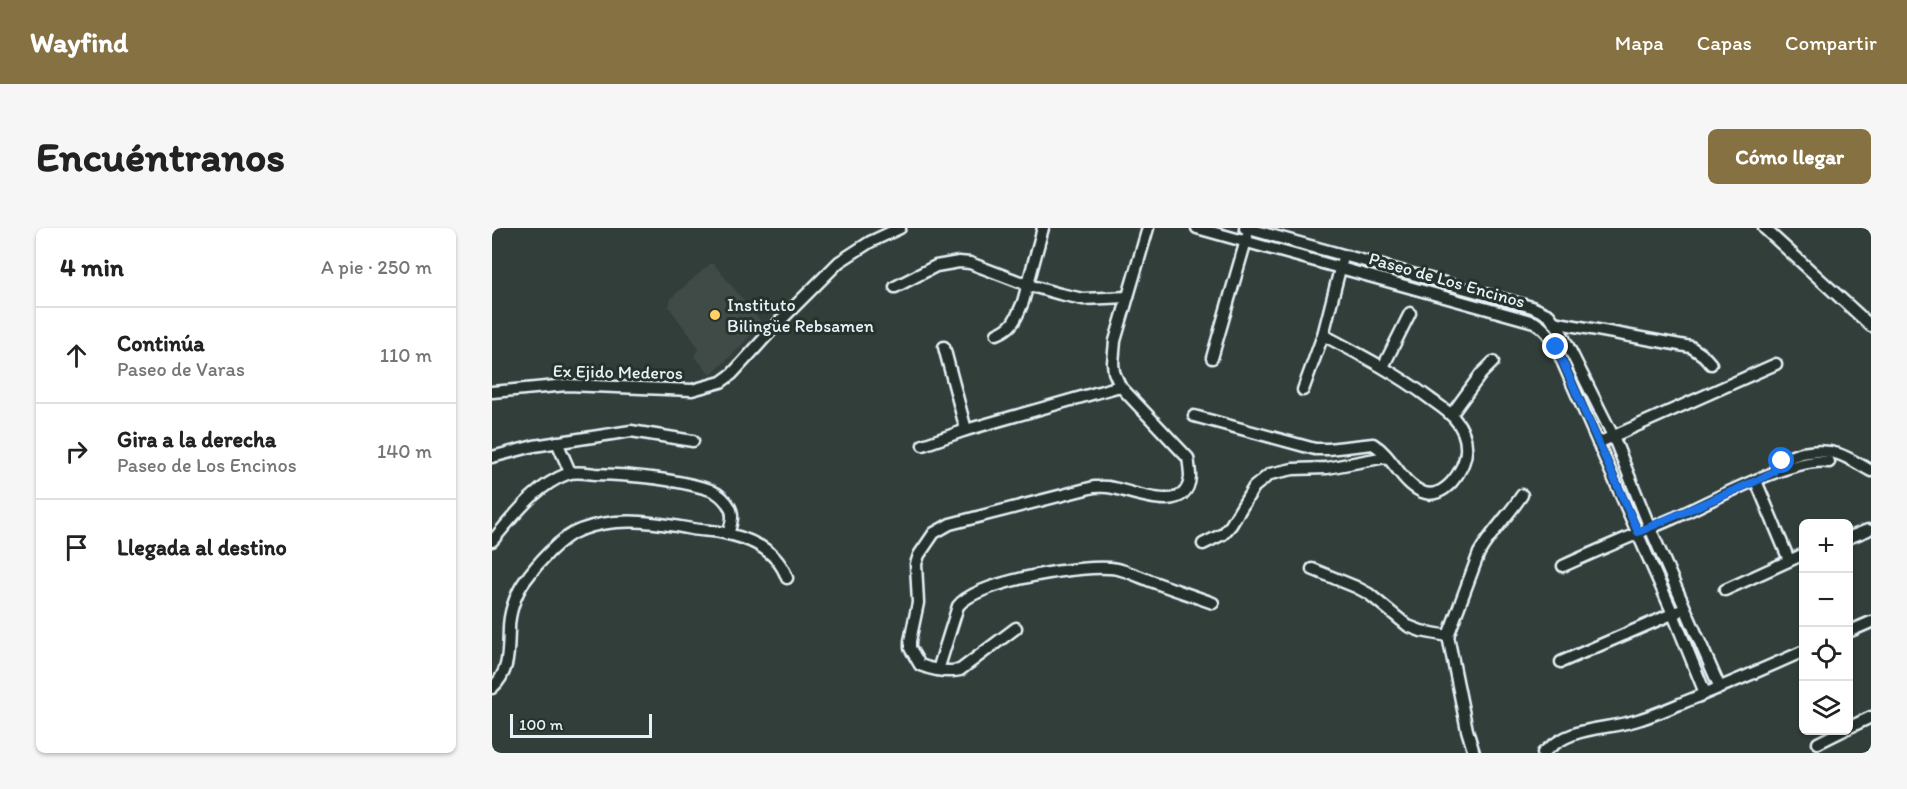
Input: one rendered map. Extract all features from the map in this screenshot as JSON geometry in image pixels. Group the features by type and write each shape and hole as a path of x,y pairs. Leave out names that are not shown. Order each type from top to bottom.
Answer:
{"street":[{"name":"Ex Ejido Mederos","path":"492,392 567,385 692,390 721,381 738,367 839,262 870,242 900,228"},
{"path":"997,334 1009,329 1023,302 1043,228"},
{"path":"1016,628 960,670 951,672 920,665 910,648 918,603 916,564 919,555 938,530 950,524 1094,487 1112,487 1163,499 1182,494 1187,487 1190,476 1188,458 1120,386 1114,372 1113,353 1148,228"},
{"name":"Paseo de Los Encinos","path":"1197,228 1341,267 1534,322 1541,326 1556,347 1706,693"},
{"path":"1212,358 1246,241 1247,228"},
{"name":"Paseo de Los Encinos","path":"1247,228 1532,307 1549,315 1555,321"},
{"path":"1764,228 1871,326"},
{"path":"1303,390 1323,335 1344,255"},
{"path":"895,287 936,266 959,262 970,263 1028,285 1083,299 1128,297"},
{"path":"1383,367 1410,313"},
{"path":"1541,326 1555,321 1691,347 1711,364"},
{"path":"1555,321 1613,436 1650,528 1720,688"},
{"path":"1194,417 1315,449 1328,450 1374,444 1416,489 1432,494 1439,493 1448,486 1461,468 1466,452 1465,439 1460,425 1451,415 1422,393 1383,367 1323,335"},
{"path":"944,347 966,430"},
{"path":"1451,415 1481,374 1493,362"},
{"path":"1599,443 1776,364"},
{"path":"923,445 966,430 1120,386"},
{"path":"492,457 557,442 631,431 693,441"},
{"path":"557,442 570,472"},
{"path":"1773,472 1782,461 1792,455 1824,450 1844,455 1871,471"},
{"path":"1203,544 1223,534 1232,525 1254,487 1270,474 1293,469 1327,468 1386,457"},
{"path":"1563,566 1773,472 1807,463 1829,462"},
{"path":"492,541 538,491 570,472 636,476 706,488 719,495 732,512 733,519 728,534"},
{"path":"1756,481 1789,560"},
{"path":"1474,753 1467,730 1448,636 1484,543 1522,495"},
{"path":"492,688 503,676 506,668 509,654 509,628 516,598 524,583 560,540 579,530 597,525 635,521 673,524 728,534 755,543 769,551 778,559 788,578"},
{"path":"1853,536 1868,530"},
{"path":"1725,590 1799,556"},
{"path":"938,670 958,606 962,600 993,587 1046,573 1080,569 1116,569 1213,603"},
{"path":"1312,569 1369,594 1408,626 1448,636"},
{"path":"1561,662 1686,608"},
{"path":"1853,630 1871,622"},
{"path":"1543,753 1565,737 1581,730 1643,719 1799,653"},
{"path":"1853,726 1871,717"},
{"path":"1818,743 1834,735"}],"shaded area":[{"name":"Instituto Bilingüe Rebsamen","path":"710,264 714,264 762,323 711,375 694,356 699,348 669,307 671,298"}],"place":[{"name":"Instituto Bilingüe Rebsamen","path":"715,315"}],"route":[{"path":"1556,347 1638,532 1756,481 1773,472 1782,461"}]}
